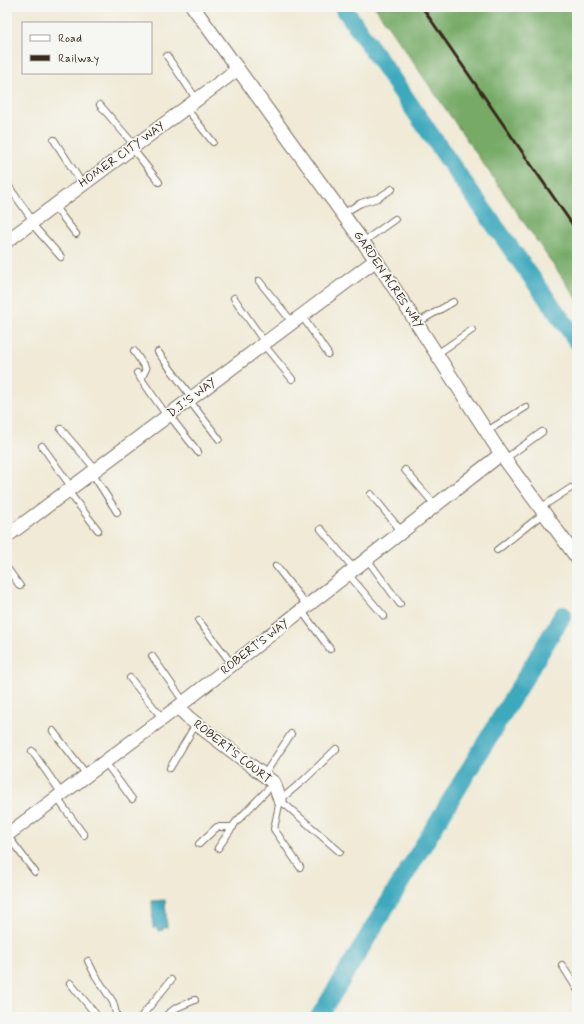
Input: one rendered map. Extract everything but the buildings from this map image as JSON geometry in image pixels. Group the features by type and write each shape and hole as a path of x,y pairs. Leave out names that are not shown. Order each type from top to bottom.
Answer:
{"street":[{"name":"GARDEN ACRES WAY","path":"193,7 342,214 364,242 486,432 577,558"},
{"name":"HOMER CITY WAY","path":"7,240 238,70"},
{"name":"D.J.'S WAY","path":"7,536 376,260"},
{"name":"ROBERT'S WAY","path":"7,835 163,719 435,505 503,457"},
{"name":"ROBERT'S COURT","path":"181,705 196,724 274,783 280,800"}],"lane":[{"path":"166,56 197,100"},
{"path":"100,105 134,147 159,182"},
{"path":"186,108 213,142"},
{"path":"54,140 83,184"},
{"path":"7,184 32,222 61,257"},
{"path":"342,214 361,202 378,198 392,189"},
{"path":"54,206 76,234"},
{"path":"364,242 395,219"},
{"path":"259,281 297,319 328,354"},
{"path":"234,298 264,344 292,379"},
{"path":"417,323 453,302"},
{"path":"436,354 472,330"},
{"path":"134,351 146,369 141,379"},
{"path":"158,352 220,438"},
{"path":"137,373 168,416 198,452"},
{"path":"486,432 526,407"},
{"path":"61,429 94,471 117,512"},
{"path":"503,457 542,432"},
{"path":"42,446 98,530"},
{"path":"405,470 435,505"},
{"path":"497,550 542,510 571,488"},
{"path":"371,494 402,532"},
{"path":"321,529 384,616"},
{"path":"367,559 400,604"},
{"path":"276,566 330,649"},
{"path":"7,568 20,586"},
{"path":"199,621 232,665"},
{"path":"152,656 181,705"},
{"path":"130,678 163,719"},
{"path":"170,768 196,724"},
{"path":"53,731 87,775"},
{"path":"264,775 291,734"},
{"path":"300,867 274,829 280,800 305,779 336,749"},
{"path":"32,751 84,835"},
{"path":"106,762 132,799"},
{"path":"218,848 236,822 274,783"},
{"path":"280,800 340,852"},
{"path":"200,844 217,827 233,827"},
{"path":"7,835 35,872"},
{"path":"88,961 95,975 113,1002 117,1017"},
{"path":"562,965 577,989"},
{"path":"141,1017 171,980"},
{"path":"70,983 98,1017"},
{"path":"164,1017 176,1008 195,1000"}],"green space":[{"path":"375,7 577,7 577,299"}],"water":[{"path":"165,900 167,927 158,931 157,928 153,928 152,901"}],"waterway":[{"path":"343,7 458,174 577,341"},
{"path":"319,1017 563,615"}],"railway":[{"path":"422,7 577,231"}]}
